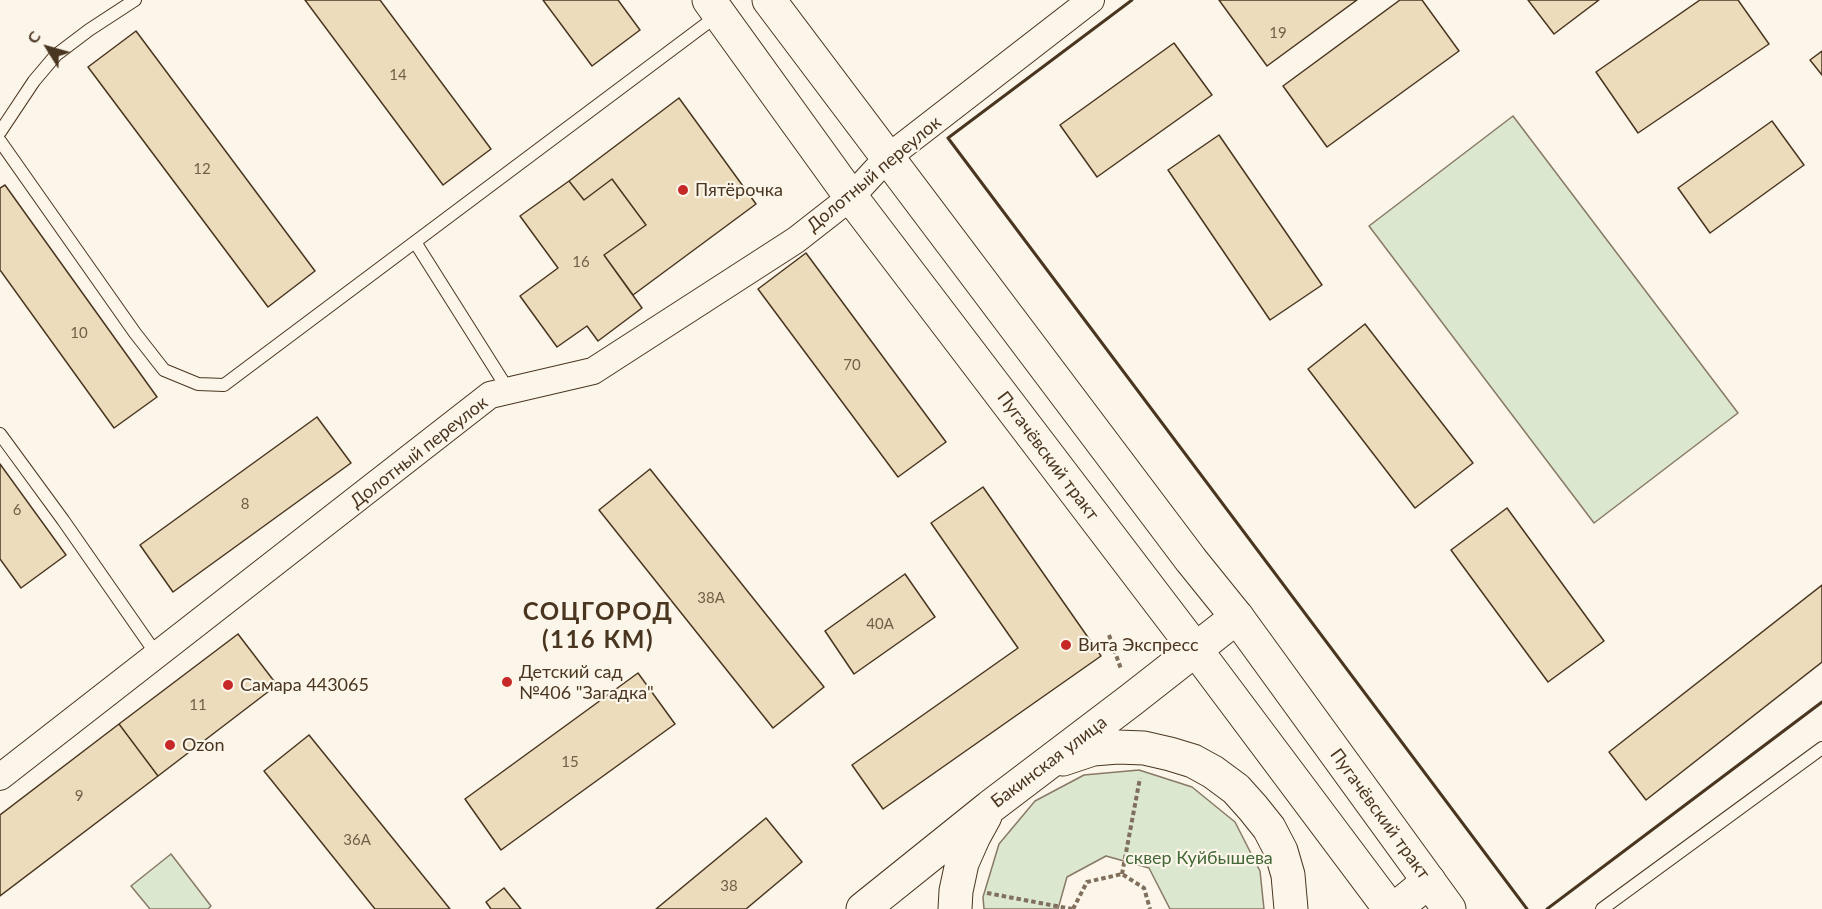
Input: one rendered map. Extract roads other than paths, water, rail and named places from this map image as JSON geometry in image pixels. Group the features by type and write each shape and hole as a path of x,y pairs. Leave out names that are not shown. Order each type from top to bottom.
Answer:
{"main road":[{"name":"Пугачёвский тракт","path":"769,0 1191,560 1237,617 1449,909"},
{"name":"Пугачёвский тракт","path":"714,7 851,197 1390,909"},
{"name":"Бакинская улица","path":"863,909 990,807 1237,617"},
{"path":"1045,766 1093,749 1118,747 1144,748 1170,754 1193,761 1213,772 1236,789 1269,828 1281,851 1288,875 1291,909"},
{"path":"955,909 962,863 990,807"},
{"path":"1395,909 1429,881"}],"street":[{"name":"Долотный переулок","path":"0,777 490,395 593,371 796,240 851,197 887,158 1091,0"}],"lane":[{"path":"0,132 34,81 57,55 89,30 135,0"},
{"path":"0,141 135,333 164,370 198,384 224,385 415,242 714,7"},
{"path":"415,242 509,391"},
{"path":"0,435 63,520 157,655"},
{"path":"1602,909 1822,748"}],"place":[{"name":"Пятёрочка","path":"683,190"},
{"name":"Вита Экспресс","path":"1066,645"},
{"name":"Детский сад №406 \"Загадка\"","path":"507,682"},
{"name":"Самара 443065","path":"228,685"},
{"name":"Ozon","path":"170,745"}],"district":[{"name":"СОЦГОРОД (116 КМ)","path":"598,626"}],"park label":[{"name":"сквер Куйбышева","path":"1199,858"}]}
